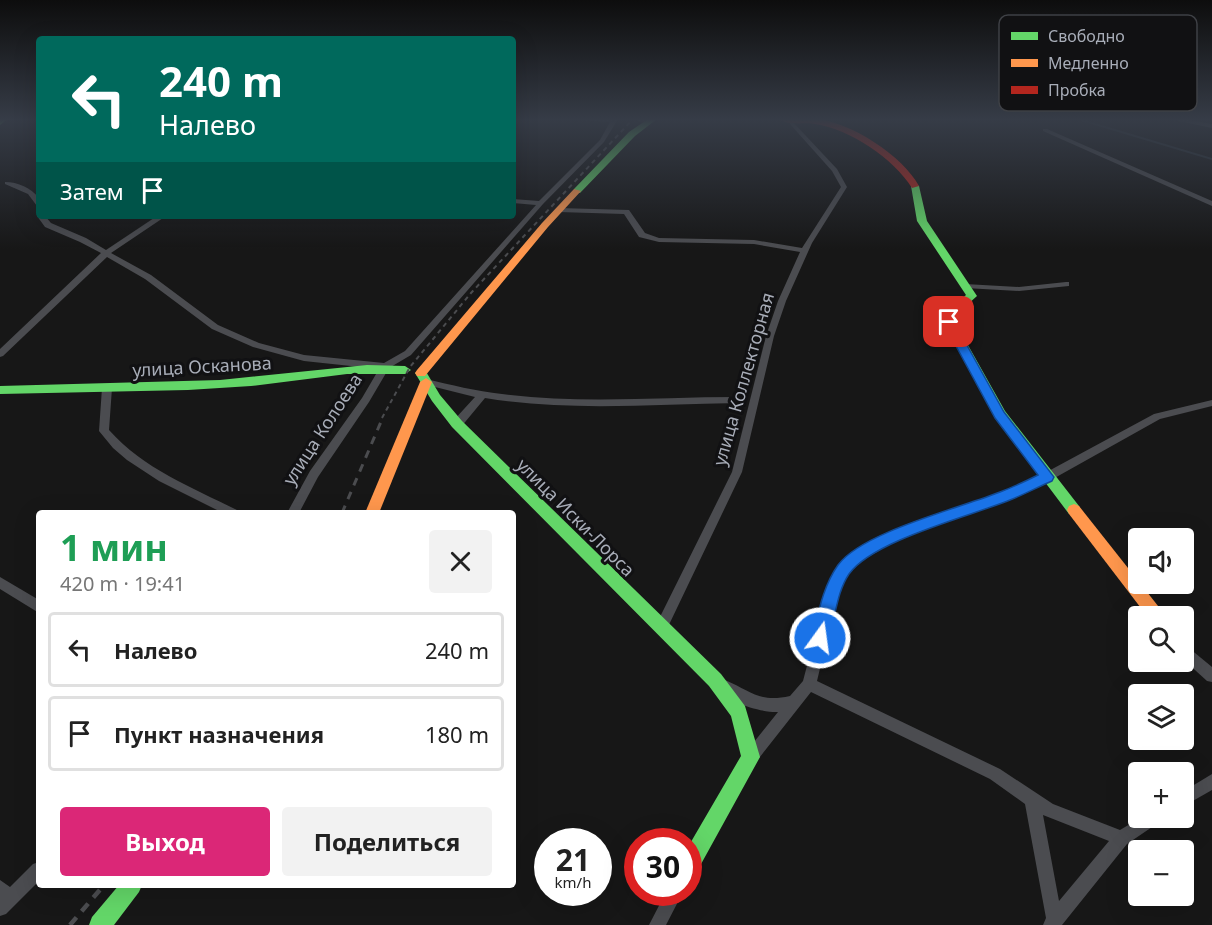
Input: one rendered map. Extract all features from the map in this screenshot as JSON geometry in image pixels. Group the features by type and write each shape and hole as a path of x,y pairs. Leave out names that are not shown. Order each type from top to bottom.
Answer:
{"street":[{"path":"43,219 48,225 106,253 148,277 215,327 256,345 304,358 386,366 408,353 541,203 581,162"},
{"path":"373,510 418,401 416,374 559,210 605,162"},
{"name":"улица Коллекторная","path":"660,627 737,472 770,336 805,251 844,187 835,170 827,162"},
{"path":"898,162 914,183 922,221 972,296 951,314 949,322 1000,414 1148,606"},
{"path":"1118,162 1212,204"},
{"path":"7,183 24,188 36,196"},
{"path":"516,201 541,203"},
{"path":"559,210 626,212 642,235 659,240 754,242 805,251"},
{"path":"0,354 106,253 157,219"},
{"path":"965,286 1018,289 1066,284"},
{"name":"улица Осканова","path":"0,390 107,388 287,379 386,366 416,374"},
{"name":"улица Колоева","path":"294,510 314,474 386,366"},
{"path":"416,374 453,391 546,400 739,400"},
{"name":"улица Иски-Лорса","path":"416,374 458,424 715,680 739,712 751,757"},
{"path":"107,388 104,431 115,446 140,465 227,510"},
{"path":"458,424 483,394"},
{"path":"418,401 427,397 436,398"},
{"path":"702,843 751,757 809,684 832,592 844,569 856,558 893,537 1005,496 1047,477 1157,416 1212,403"},
{"path":"0,582 36,606"},
{"path":"1194,661 1212,676"},
{"path":"715,680 753,703 773,706 792,703"},
{"path":"809,684 995,774 1048,810 1121,838"},
{"path":"1194,793 1212,781"},
{"path":"1032,799 1053,923"},
{"path":"1053,923 1121,838 1138,828"},
{"path":"3,898 36,872"},
{"path":"100,925 130,888"},
{"path":"657,925 667,906"}],"railway":[{"path":"382,418 410,367 471,293 593,162"},
{"path":"343,510 383,417"},
{"path":"70,925 101,888"}],"traffic: fast":[{"path":"577,191 605,162"},
{"path":"915,186 922,221 972,296 951,314 949,322 1000,414 1074,510"},
{"path":"0,390 188,386 251,382 347,370 405,370"},
{"path":"421,373 436,398 457,424 715,680 739,712 751,757 702,843"},
{"path":"100,925 130,888"}],"traffic: slow":[{"path":"421,373 545,225 577,191"},
{"path":"373,510 426,382"},
{"path":"1074,510 1148,606"}],"traffic: jam":[{"path":"895,162 910,176 915,186"}],"route":[{"path":"820,638 832,592 844,569 870,548 893,537 1005,496 1047,477 1000,414 949,322"}]}
